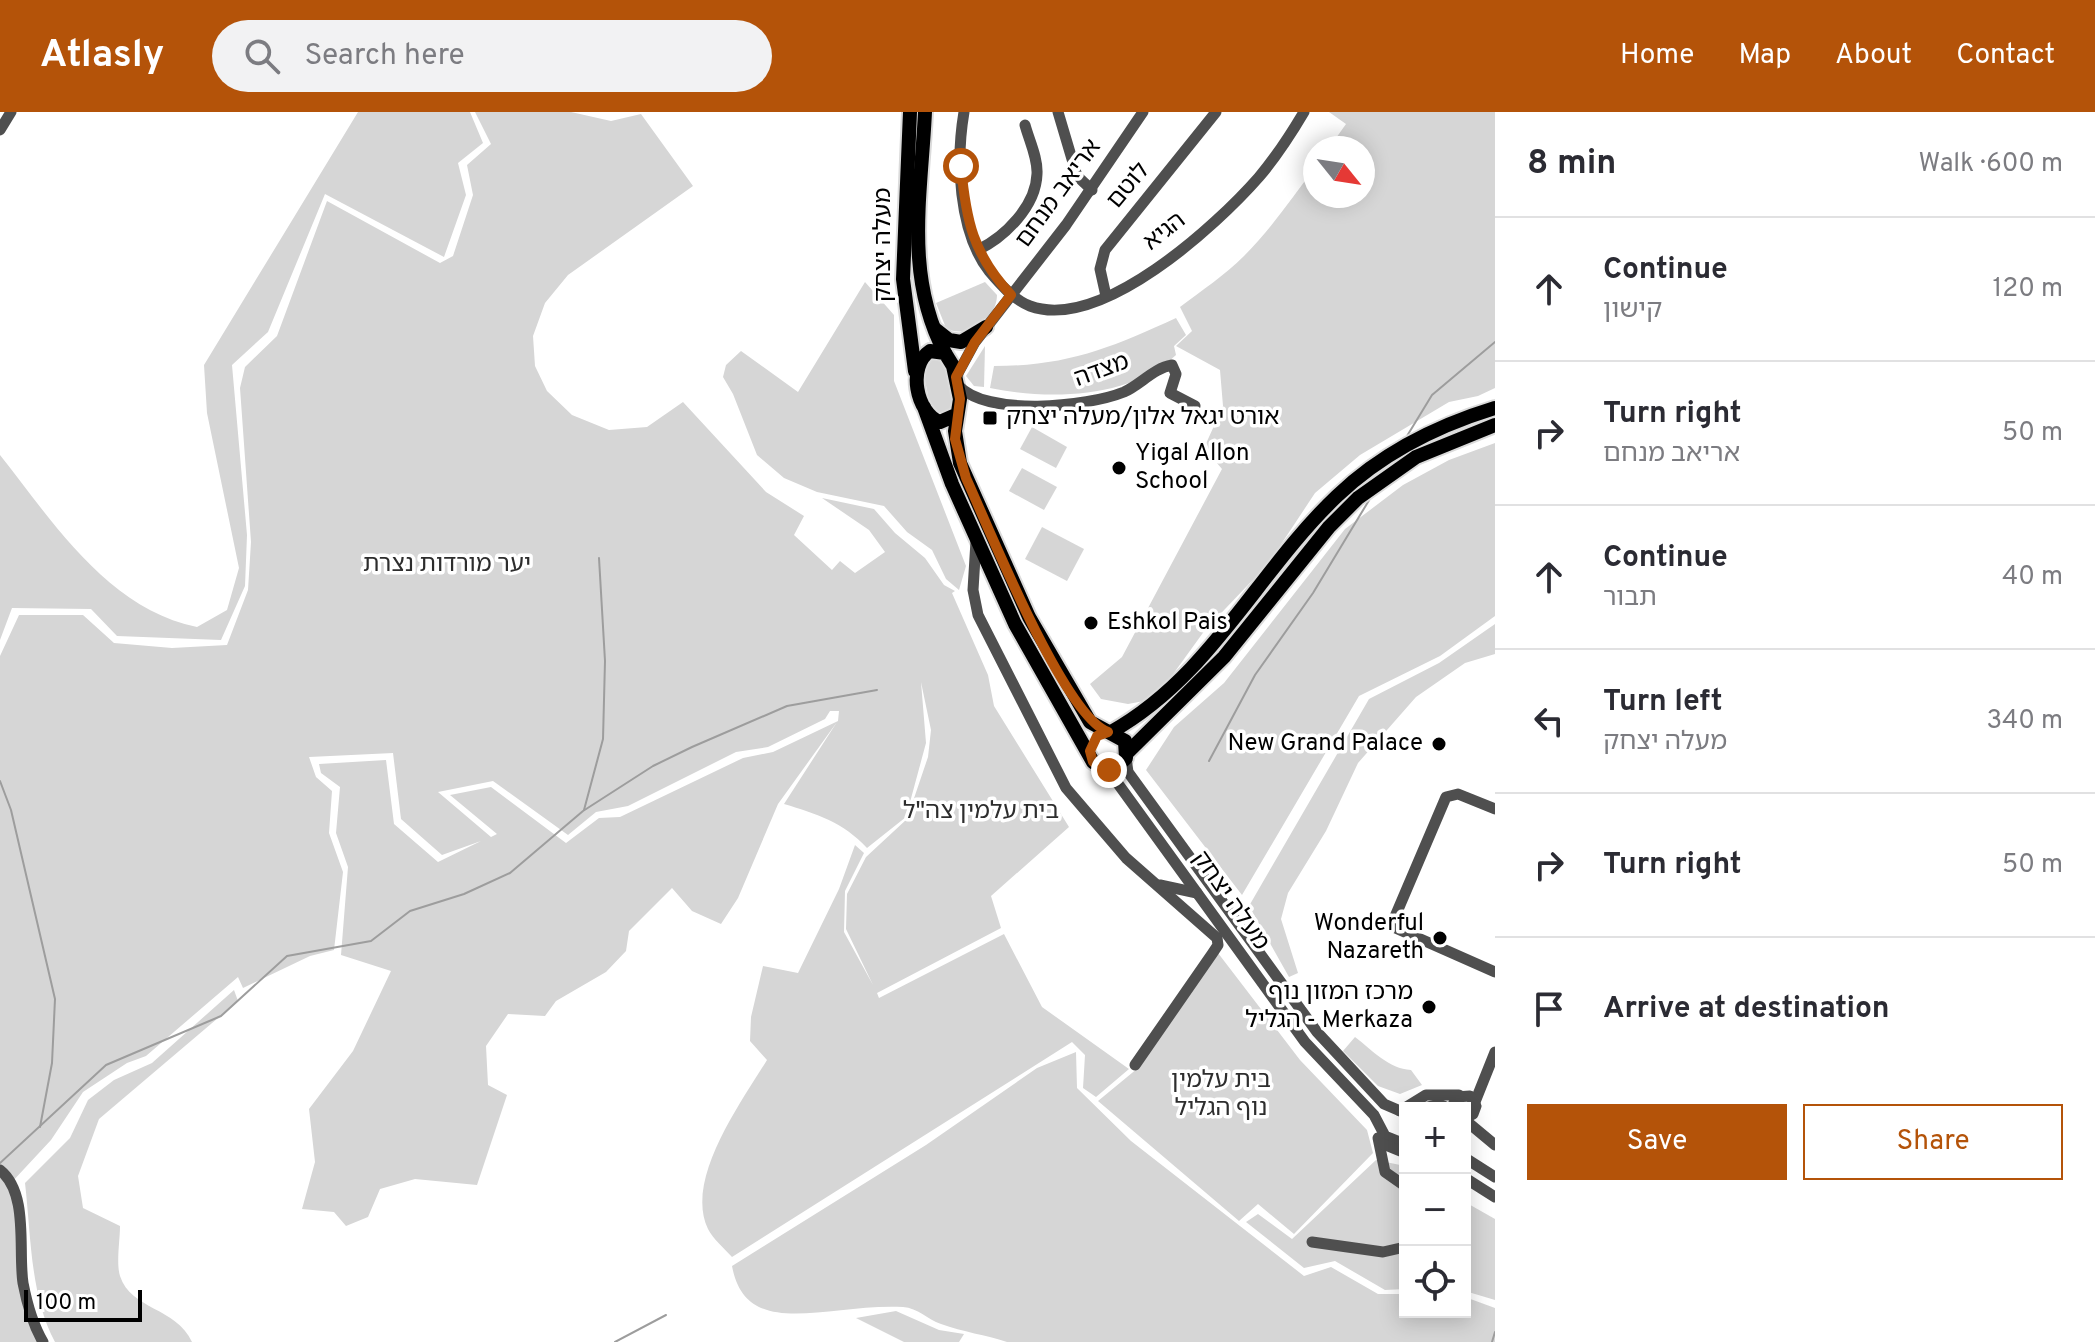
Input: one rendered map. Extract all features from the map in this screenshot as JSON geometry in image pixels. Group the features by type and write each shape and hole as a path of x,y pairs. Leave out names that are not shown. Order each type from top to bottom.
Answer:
{"main road":[{"name":"מעלה יצחק","path":"910,112 903,279 916,377 924,407"},
{"name":"מעלה יצחק","path":"925,112 919,275 931,326 947,354 957,381 958,412"},
{"path":"931,326 955,342 982,332"},
{"path":"916,377 917,366 925,353 934,350 947,354"},
{"path":"924,407 930,418 940,422 958,412"},
{"path":"924,407 976,537 1023,638 1091,757 1103,769 1119,767 1127,755 1224,657 1329,527 1358,498 1416,457 1495,425"},
{"path":"1091,757 1093,740 1139,716 1198,662 1317,517 1348,486 1408,443 1451,423 1495,408"},
{"path":"958,412 955,439 960,463 1029,617 1090,722 1125,741 1127,755"}],"street":[{"path":"0,130 11,112"},
{"path":"964,112 963,190 978,250 987,267 1011,295"},
{"path":"1058,112 1077,176 1092,190"},
{"path":"1127,112 1135,125"},
{"name":"אריאב מנחם","path":"982,332 1092,190 1143,112"},
{"name":"לוטם","path":"1106,296 1100,269 1105,250 1216,112"},
{"name":"הגיא","path":"1011,295 1028,305 1046,309 1077,306 1106,296 1145,275 1222,214 1261,175 1304,112"},
{"path":"978,250 1008,233 1033,189 1037,168 1025,125"},
{"path":"947,354 960,352 982,332"},
{"path":"957,381 982,332"},
{"name":"מצדה","path":"957,381 967,394 986,399 1035,406 1076,405 1128,390 1172,365 1176,374 1170,393 1195,406"},
{"path":"958,412 971,400 986,399"},
{"path":"976,537 974,603 1016,694 1066,788 1103,835 1152,882 1208,927 1218,945 1135,1065"},
{"name":"מעלה יצחק","path":"1127,755 1128,772 1297,1007 1356,1076 1384,1104 1399,1111"},
{"name":"מעלה יצחק","path":"1103,769 1317,1056 1374,1115 1381,1135"},
{"path":"1495,809 1458,794 1446,797 1391,926 1495,972"},
{"path":"1152,882 1197,893"},
{"path":"1471,1111 1495,1052"},
{"path":"1450,1102 1483,1079"},
{"path":"1415,1102 1426,1095 1461,1094 1475,1105 1483,1124 1495,1136"},
{"path":"1399,1111 1386,1116 1381,1135 1388,1176 1399,1182"},
{"path":"1471,1124 1495,1145"},
{"path":"1381,1135 1399,1144"},
{"path":"1385,1168 1389,1158 1399,1151"},
{"path":"1471,1162 1495,1177"},
{"path":"0,1170 9,1177 16,1195 23,1282 29,1312 43,1342"},
{"path":"1471,1182 1495,1198"},
{"path":"1471,1188 1495,1198"},
{"path":"1312,1242 1383,1252 1399,1248"}],"green space":[{"path":"358,112 470,112 483,143 458,163 466,195 444,257 325,194 268,332 232,365 247,535 245,586 221,640 117,636 91,609 12,608 0,640 0,455 85,559 136,602 165,617 197,627 227,610 239,568 207,413 204,365"},
{"name":"יער מורדות נצרת","path":"475,112 571,112 611,121 641,114 693,186 568,275 545,303 533,336 535,366 547,391 572,415 609,430 647,427 683,402 766,492 804,516 794,535 832,570 840,561 855,573 885,552 869,530 822,498 874,509 895,533 925,558 944,585 955,591 952,593 988,675 994,706 1069,827 991,896 1001,928 877,993 879,998 1004,934 1042,1007 1129,1069 1096,1097 1083,1088 1085,1055 1072,1042 732,1257 708,1229 703,1209 710,1165 731,1119 767,1060 750,1041 751,1017 763,966 798,973 839,889 855,845 864,853 845,891 844,932 873,985 846,929 847,894 866,857 907,819 928,757 931,730 921,682 926,743 906,817 867,848 839,825 784,804 837,722 778,804 738,898 721,924 692,911 672,888 629,931 626,951 606,972 556,1001 545,1016 508,1014 486,1046 488,1085 507,1095 477,1185 415,1179 380,1189 368,1217 346,1226 334,1212 302,1209 315,1162 309,1109 353,1051 391,971 341,955 348,867 336,833 340,787 321,773 319,764 386,760 394,824 438,862 481,841 442,855 401,819 393,753 309,757 316,777 332,791 329,833 343,872 334,950 310,956 243,988 238,977 146,1056 127,1063 83,1092 51,1140 11,1183 21,1264 41,1342 0,1342 0,656 19,615 83,615 114,643 172,648 227,645 248,590 251,542 240,388 245,367 277,336 327,201 440,263 453,256 473,195 467,165 491,144","holes":["830,711 839,711 838,721 773,752 743,758 620,817 599,818 566,843 491,787 450,795 497,834 491,837 438,792 493,781 568,835 596,812 628,806 736,752 768,747 825,719"]},
{"path":"1329,112 1495,112 1495,388 1478,396 1449,402 1360,455 1315,493 1268,564 1205,630 1171,677 1144,701 1128,704 1101,699 1090,684 1122,657 1222,469 1204,448 1223,406 1220,370 1176,346 1192,331 1180,307 1244,256 1303,183 1303,208 1375,208 1375,136 1338,136 1346,124"},
{"path":"865,282 894,315 894,381 966,566 959,590 946,579 932,550 907,532 884,506 817,492 784,478 757,455 723,377 726,365 741,351 798,392"},
{"path":"985,282 997,295 992,312 971,329 954,331 946,328 936,303"},
{"path":"1176,318 1186,335 1174,346 1176,355 1157,370 1136,380 1112,388 1062,394 990,388 994,366 1067,359 1130,338"},
{"path":"985,346 984,387 974,386 966,376"},
{"path":"938,357 945,363 953,400 951,411 941,415 930,405 923,371 929,359"},
{"path":"1032,427 1067,447 1056,468 1020,449"},
{"path":"1495,443 1495,616 1440,656 1359,696 1242,895 1146,770 1174,727 1224,683 1345,529 1403,485 1449,460"},
{"path":"1022,468 1057,487 1044,510 1009,491"},
{"path":"1042,527 1084,549 1067,581 1025,559"},
{"path":"1495,624 1495,654 1465,663 1416,697 1358,763 1326,831 1288,893 1281,919 1298,973 1289,977 1249,906 1369,699 1439,663"},
{"name":"בית עלמין נוף הגליל","path":"1218,953 1300,1060 1367,1130 1373,1153 1294,1234 1258,1204 1239,1221 1098,1101 1138,1068"},
{"path":"234,990 238,1001 99,1119 78,1176 83,1208 120,1226 119,1271 126,1287 143,1303 176,1322 192,1342 55,1342 36,1285 25,1183 70,1138 88,1100 114,1080 152,1063"},
{"path":"1355,1037 1388,1063 1411,1070 1422,1085 1400,1094 1378,1086 1343,1051"},
{"path":"1076,1052 1077,1088 1131,1141 1304,1276 1331,1267 1378,1294 1399,1294 1399,1318 1471,1318 1471,1299 1495,1308 1495,1342 1007,1342 941,1324 903,1307 794,1314 772,1311 754,1304 740,1289 732,1266 926,1145 1037,1068"},
{"path":"1376,1160 1399,1165 1399,1289 1385,1290 1335,1261 1304,1268 1246,1222 1258,1214 1292,1239"},
{"path":"1471,1205 1495,1219 1495,1300 1471,1293"},
{"path":"896,1311 939,1330 964,1334 959,1342 904,1342 856,1318"}],"waterway":[{"path":"1407,436 1432,395 1495,342"},
{"path":"1209,761 1255,675 1313,593 1371,497"},
{"path":"584,810 603,739 605,661 599,558"},
{"path":"0,1163 106,1065 221,1016 287,956 371,941 410,911 464,894 510,873 583,811 653,766 692,747 787,706 877,690"},
{"path":"0,781 11,810 55,999 52,1063 40,1127"},
{"path":"615,1342 666,1315"},
{"path":"1492,1342 1495,1332"}],"place":[{"name":"אורט יגאל אלון/מעלה יצחק","path":"990,418"},
{"name":"Yigal Allon School","path":"1119,468"},
{"name":"Eshkol Pais","path":"1091,623"},
{"name":"New Grand Palace","path":"1439,744"},
{"name":"Wonderful Nazareth","path":"1440,938"},
{"name":"מרכז המזון נוף הגליל - Merkaza","path":"1429,1007"}],"route":[{"path":"961,166 966,208 980,257 1011,295 959,367 956,377 960,406 956,415 955,439 960,463 1043,644 1090,722 1108,732 1093,740 1090,751 1093,762 1109,770"}],"park label":[{"name":"בית עלמין צה\"ל","path":"981,812"}]}
